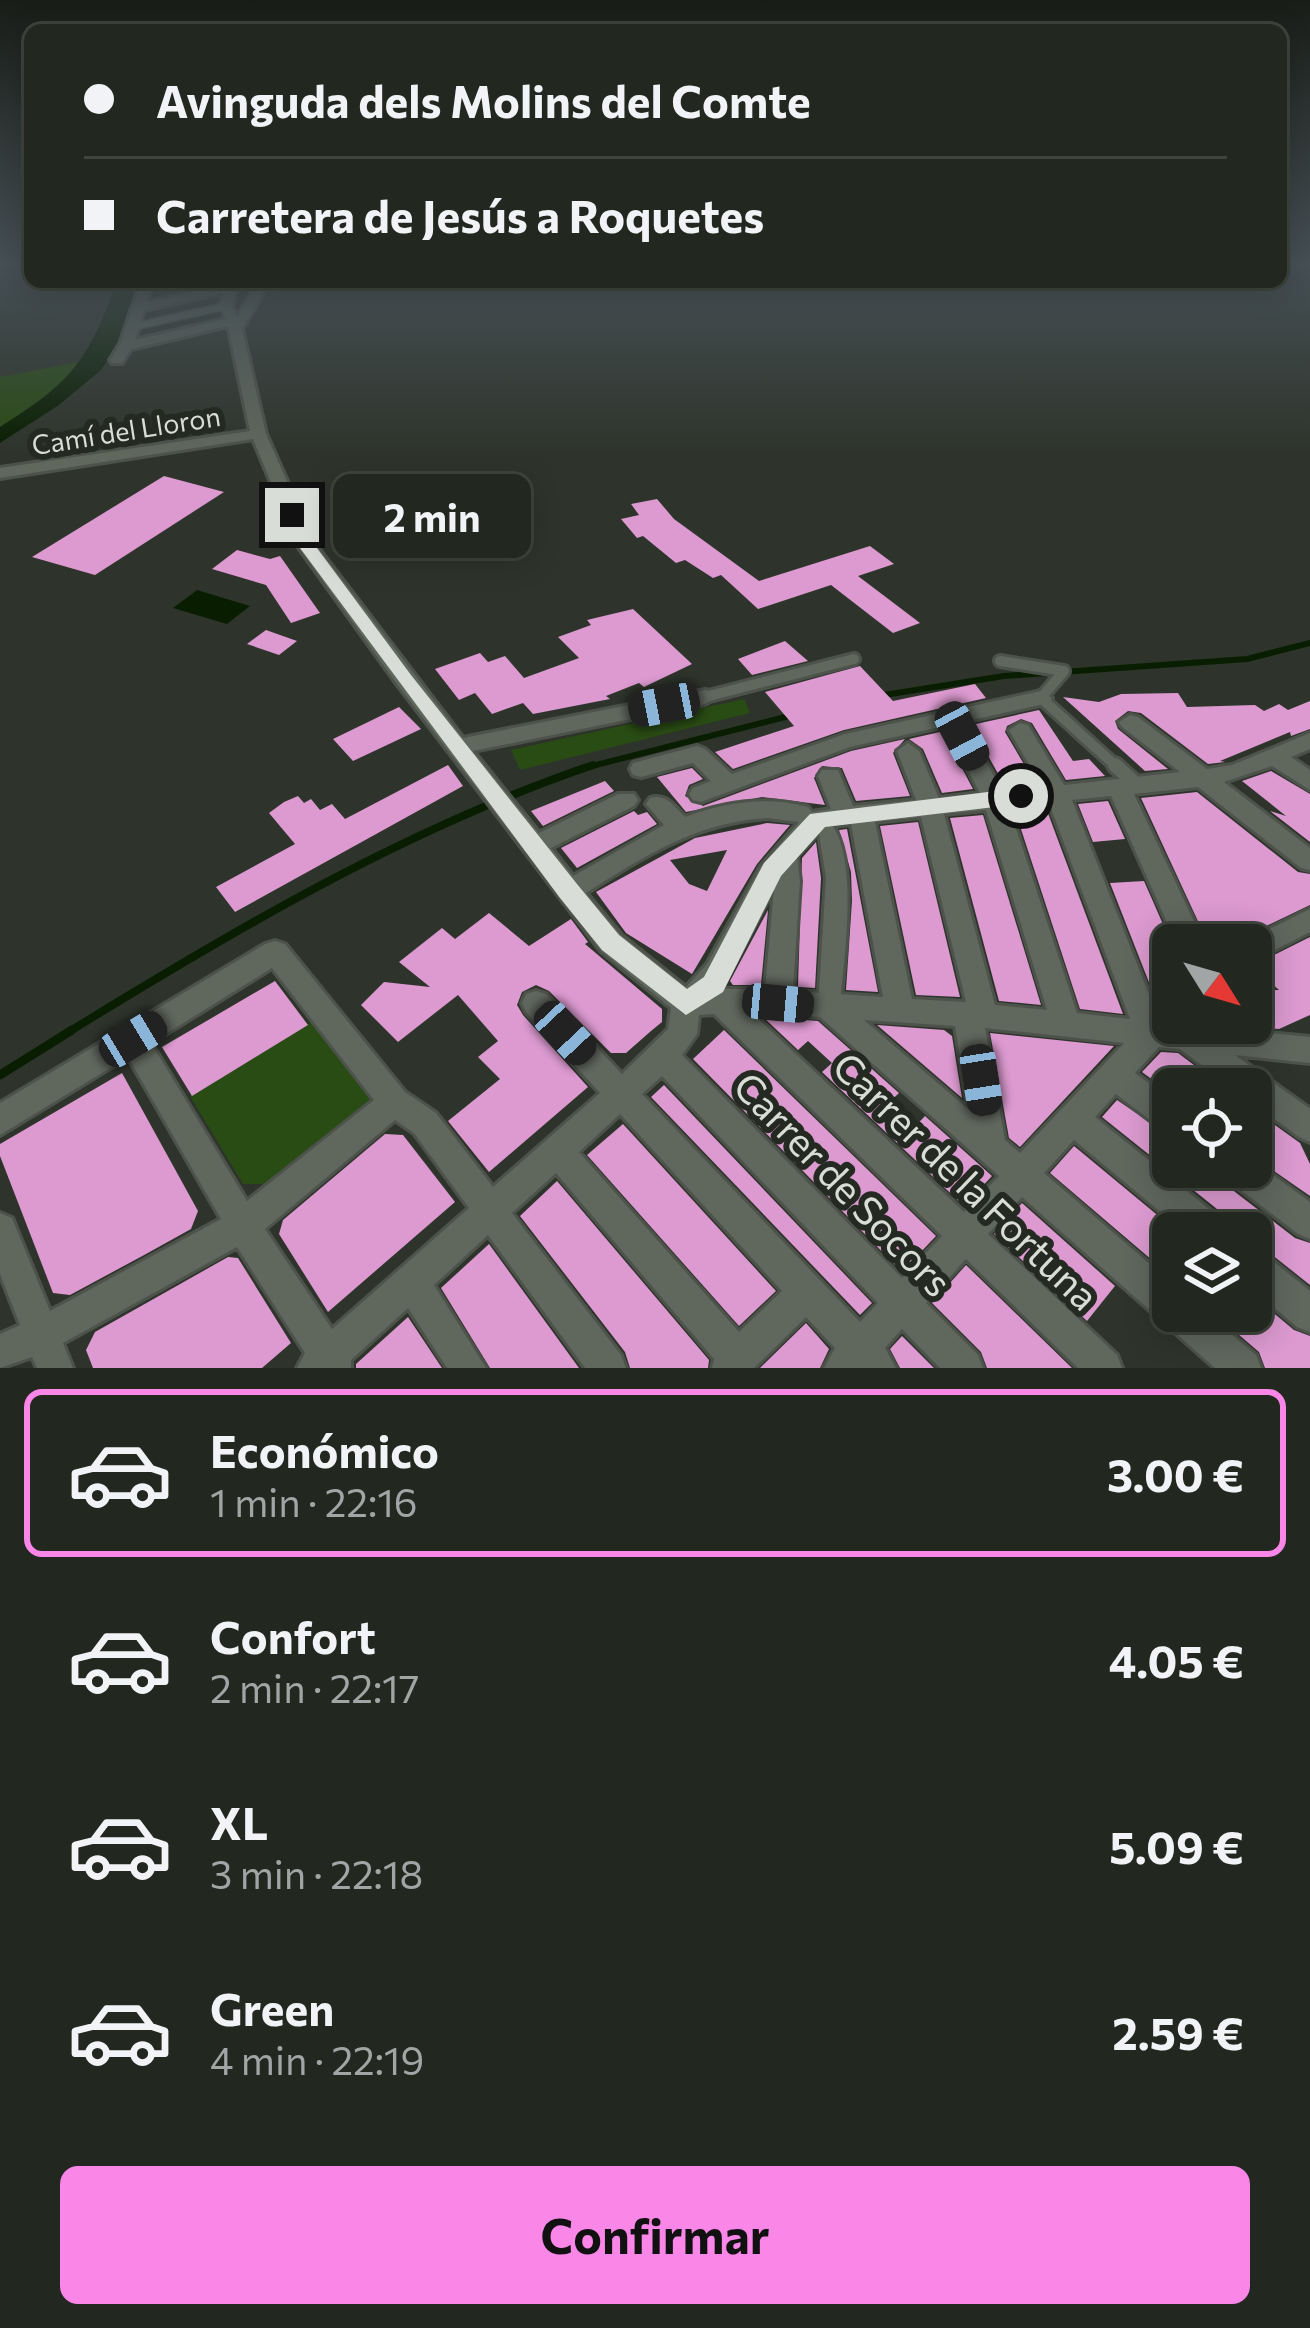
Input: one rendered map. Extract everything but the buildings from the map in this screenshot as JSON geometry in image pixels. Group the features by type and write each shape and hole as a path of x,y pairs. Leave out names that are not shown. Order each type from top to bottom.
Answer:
{"street":[{"path":"132,328 121,353 225,328"},
{"name":"Carrer de la Fortuna","path":"233,328 258,434 306,545 610,943 703,1002 967,1238 1104,1368"},
{"name":"Camí del Lloron","path":"0,473 258,434"},
{"path":"457,746 705,697"},
{"path":"700,794 845,740 1041,698"},
{"path":"1130,722 1310,861"},
{"path":"1020,730 1057,793 1151,1035"},
{"path":"962,736 995,799 1066,1025"},
{"path":"569,891 679,825 736,810 831,814 1204,778 1237,772 1310,740"},
{"path":"908,752 930,805 976,1015 990,1147"},
{"path":"641,769 698,754 728,784"},
{"path":"1274,756 1310,782"},
{"path":"829,1007 836,863 830,776"},
{"path":"1128,786 1183,924"},
{"path":"534,846 626,800"},
{"path":"658,804 679,825"},
{"path":"133,1039 326,1364 663,1056 714,985 748,910 784,855 831,814"},
{"path":"831,814 899,1011"},
{"path":"778,1003 788,880 784,855"},
{"path":"1272,941 1310,920"},
{"path":"0,1120 275,952 394,1102 425,1123 608,1368"},
{"path":"703,1002 976,1015 1151,1035"},
{"path":"536,1003 807,1291 860,1362 903,1304 1151,1035"},
{"path":"829,1007 1152,1289"},
{"path":"1272,1042 1310,1050"},
{"path":"1196,1044 1310,1127"},
{"name":"Carrer de Socors","path":"663,1056 965,1368"},
{"path":"1114,1075 1152,1103"},
{"path":"0,1352 49,1351 244,1225 394,1102"},
{"path":"1074,1120 1186,1212"},
{"path":"558,1152 733,1364 807,1291"},
{"path":"1264,1188 1310,1222"},
{"path":"0,1230 49,1351"},
{"path":"1272,1282 1310,1314"},
{"path":"412,1283 468,1368"},
{"path":"1202,1332 1243,1368"}],"lane":[{"path":"705,697 740,684 854,659"},
{"path":"1000,661 1064,671 1041,698 1128,786"}],"green space":[{"path":"84,361 42,401 0,427 0,377"},
{"path":"744,699 750,713 520,770 511,750"},
{"path":"319,1017 374,1087 367,1110 265,1184 243,1184 190,1096"}],"shaded area":[{"path":"98,328 122,328 101,370 59,405 0,443 0,427 61,382"},
{"path":"197,590 250,606 227,624 173,608"}],"waterway":[{"path":"884,695 1004,676 1247,659 1310,643"},
{"path":"587,767 789,716"},
{"path":"587,767 593,765"},
{"path":"67,1033 258,919 389,850 587,767"},
{"path":"0,1075 72,1030"}],"route":[{"path":"292,515 306,545 404,680 610,943 686,1004 714,985 772,869 818,819 1021,796"}]}
